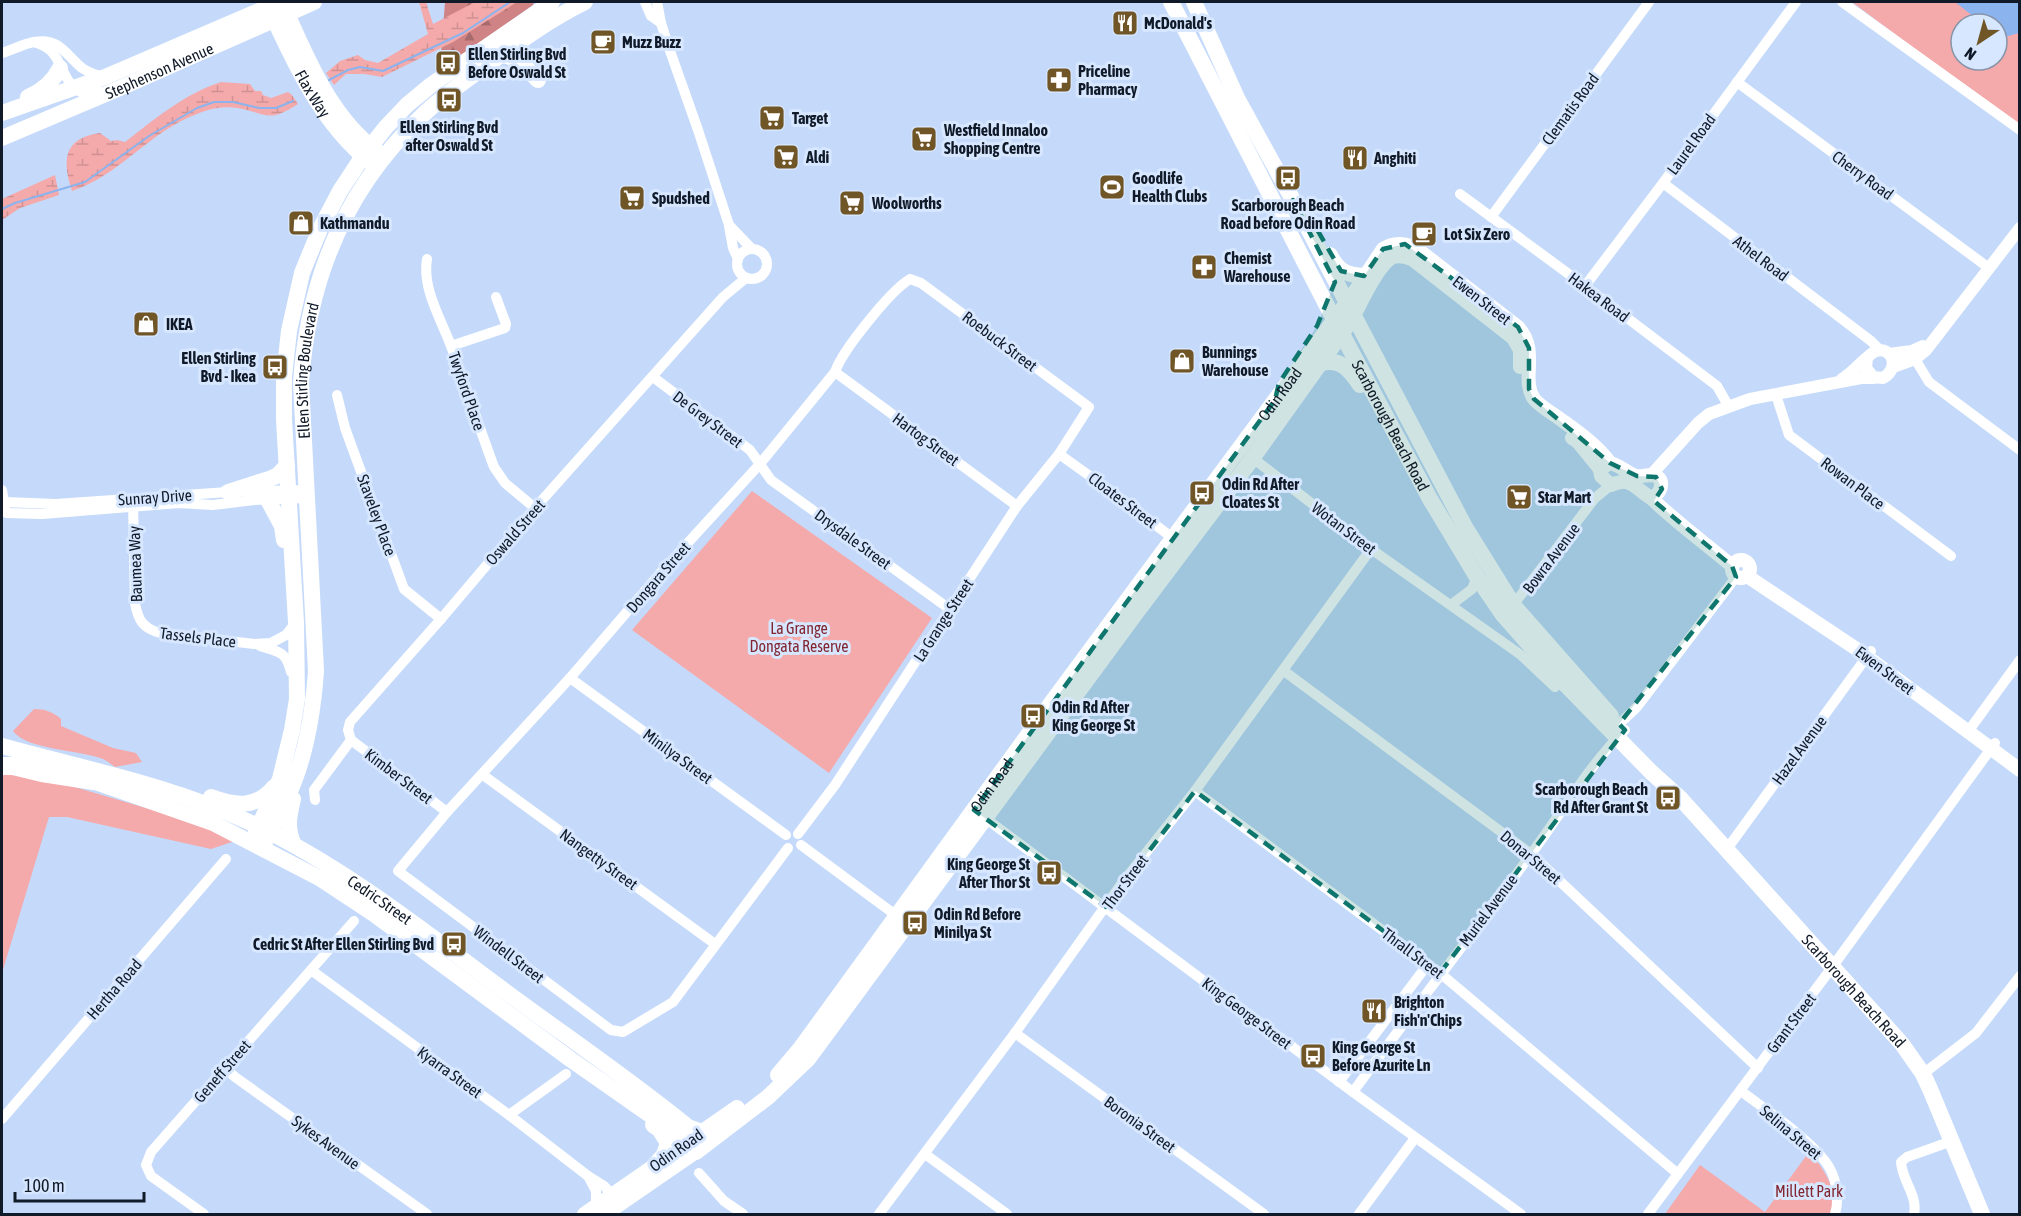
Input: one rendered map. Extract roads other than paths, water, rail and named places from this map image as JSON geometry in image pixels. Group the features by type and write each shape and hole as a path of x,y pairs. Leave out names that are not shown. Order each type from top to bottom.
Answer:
{"highway":[{"path":"2,766 94,781"}],"main road":[{"name":"Stephenson Avenue","path":"3,112 105,77 278,9 314,2"},
{"name":"Ellen Stirling Boulevard","path":"260,837 288,796 302,757 314,701 316,671 298,494 287,465 284,376 293,309 302,273 340,191 366,152 407,105 431,85 552,2"},
{"name":"Ellen Stirling Boulevard","path":"260,837 280,779 292,730 298,684 293,560 298,494 303,345 314,295 326,260 345,218 380,162 426,111 500,56 585,2"},
{"name":"Scarborough Beach Road","path":"1171,2 1338,327 1448,530 1477,577 1620,730 1658,767 1681,799 1887,1025 1923,1074 1982,1214"},
{"path":"1180,20 1196,3"},
{"name":"Scarborough Beach Road","path":"1196,3 1237,98 1509,611"},
{"name":"Stephenson Avenue","path":"2,138 127,85 278,9"},
{"name":"Flax Way","path":"278,9 342,116 357,135 366,152 380,162"},
{"path":"500,56 518,59 538,80"},
{"path":"3,112 46,86 60,68"},
{"path":"1293,200 1311,219 1334,263 1341,271 1364,276"},
{"name":"Ewen Street","path":"1350,310 1364,276 1383,249 1391,244 1405,244 1416,248 1431,266"},
{"name":"Ewen Street","path":"1350,310 1363,297 1384,264 1391,258 1397,256 1431,266 1518,327 1524,334 1529,348 1529,389 1534,399 1582,435 1605,473 1621,481 1656,486"},
{"path":"1275,400 1279,383 1317,326 1326,304"},
{"name":"Odin Road","path":"1246,453 1275,400 1350,310"},
{"name":"Odin Road","path":"617,1199 706,1136 768,1097 800,1068 902,920 980,814 1052,702 1180,543 1246,453 1321,363 1338,327"},
{"path":"1321,363 1335,362 1352,372 1410,461"},
{"path":"228,492 272,478 287,465"},
{"name":"Ewen Street","path":"1605,473 1637,476 1656,486 1667,504 1740,570 1869,654 1993,746 2019,770"},
{"path":"268,500 282,526 284,544 293,560"},
{"name":"Cedric Street","path":"2,746 167,790 260,837 366,909 692,1147"},
{"name":"Ewen Street","path":"1993,746 2019,760"},
{"name":"Cedric Street","path":"2,757 94,781 213,823 294,845 366,889 688,1127 706,1136"},
{"path":"294,845 289,835 288,824 302,757"},
{"path":"167,790 189,789 224,802 250,804 269,793 280,779"},
{"path":"621,1095 658,1130 668,1143 664,1155 654,1166"},
{"name":"Odin Road","path":"584,1215 601,1212 654,1166 692,1147"}],"street":[{"path":"645,2 651,16 661,23"},
{"path":"657,2 661,23 729,225 741,269 756,278 761,276 767,263 763,254 751,248 729,225"},
{"name":"Clematis Road","path":"1491,217 1649,2"},
{"name":"Laurel Road","path":"1585,286 1796,2"},
{"path":"1842,2 2019,130"},
{"path":"34,42 45,46 52,52 60,68 75,88 86,94 114,85 127,85"},
{"path":"2,53 34,42 48,42 62,47 81,67 105,77"},
{"name":"Cherry Road","path":"1737,82 1989,268"},
{"name":"Athel Road","path":"1663,183 1859,332 1867,347 1876,354"},
{"name":"Hakea Road","path":"1460,194 1717,386 1729,407"},
{"path":"1893,367 1915,359 1926,350 2019,228"},
{"path":"741,269 742,253 751,248"},
{"name":"Twyford Place","path":"427,259 425,271 430,293 494,467 505,483 535,508"},
{"name":"Oswald Street","path":"315,800 314,790 351,740 348,730 350,722 535,508 723,297 741,269"},
{"name":"Dongara Street","path":"398,871 447,812 483,775 663,570 759,465 835,372 839,361 871,320 902,284 910,279"},
{"name":"Roebuck Street","path":"910,279 921,283 1089,407"},
{"path":"451,346 505,328 506,324 496,297"},
{"path":"1834,383 1849,375 1876,354 1912,351 1937,336"},
{"path":"1656,486 1672,452 1709,414 1750,399 1834,383 1882,379 1891,374 1893,361 1876,354"},
{"path":"1874,378 1866,368 1876,354"},
{"path":"1915,359 1929,382 2019,450"},
{"name":"Hartog Street","path":"835,372 1017,506"},
{"name":"De Grey Street","path":"652,377 750,450 759,465"},
{"name":"Staveley Place","path":"337,395 345,428 404,589 441,619"},
{"name":"Rowan Place","path":"1776,395 1789,435 1951,556"},
{"name":"La Grange Street","path":"799,839 1017,506 1059,454 1089,407"},
{"name":"Wotan Street","path":"1246,453 1371,549 1521,656 1555,687"},
{"name":"Cloates Street","path":"1059,454 1180,543"},
{"name":"Drysdale Street","path":"759,465 771,480 951,610"},
{"name":"Bowra Avenue","path":"1509,611 1595,498 1605,473"},
{"name":"Sunray Drive","path":"2,490 5,508 57,504 213,505 268,500 298,494"},
{"name":"Sunray Drive","path":"133,503 228,492 298,494"},
{"name":"Baumea Way","path":"133,503 135,603 137,617 144,626"},
{"name":"Thor Street","path":"879,1215 1015,1033 1122,883 1195,791 1371,549"},
{"name":"Muriel Avenue","path":"1353,1092 1740,570"},
{"path":"1451,605 1472,590 1477,577"},
{"name":"Tassels Place","path":"144,626 153,632 254,644 271,643 279,639 286,635 296,622"},
{"name":"Tassels Place","path":"254,644 283,654 298,684"},
{"name":"Hazel Avenue","path":"1727,849 1869,654"},
{"path":"1970,729 2019,660"},
{"name":"Donar Street","path":"1284,670 1531,854 1758,1068"},
{"name":"Minilya Street","path":"570,678 786,835"},
{"name":"Kimber Street","path":"351,740 447,812"},
{"name":"Grant Street","path":"1648,1215 1993,746"},
{"name":"Nangetty Street","path":"483,775 716,944"},
{"name":"Thrall Street","path":"1195,791 1440,973 1677,1174"},
{"name":"King George Street","path":"980,814 1521,1215"},
{"path":"799,839 796,849 788,848 784,842 786,835 792,832 902,920"},
{"path":"716,944 788,848"},
{"name":"Hertha Road","path":"2,1119 226,859"},
{"name":"Windell Street","path":"398,871 611,1030 623,1032 673,1002 716,944"},
{"name":"Geneff Street","path":"204,1215 151,1176 146,1165 151,1152 354,921"},
{"path":"1339,1082 1428,964"},
{"name":"Kyarra Street","path":"311,970 509,1115 617,1199"},
{"path":"1923,1074 1976,1033 2019,976"},
{"name":"Boronia Street","path":"1015,1033 1264,1215"},
{"name":"Sykes Avenue","path":"225,1068 427,1215"},
{"path":"509,1115 566,1074"},
{"name":"Selina Street","path":"1741,1091 1808,1143 1826,1162 1834,1179 1838,1198 1835,1215"},
{"path":"1359,1215 1415,1138"},
{"path":"1914,1215 1916,1206 1901,1171 1901,1162 1907,1157 1952,1140"},
{"path":"925,1154 1007,1215"},
{"path":"699,1173 724,1201 743,1215"},
{"path":"588,1176 596,1191 601,1212"}],"water":[{"path":"1955,2 2019,2 2019,33 2009,36 2009,12 1968,12"}],"waterway":[{"path":"329,80 348,70 360,67 383,71 463,33 510,2"},
{"path":"2,209 85,182 149,136 197,108 214,102 233,102 259,108 276,108 293,101"}],"place":[{"name":"McDonald's","path":"1125,23"},
{"name":"Muzz Buzz","path":"603,42"},
{"name":"Ellen Stirling Bvd Before Oswald St","path":"448,63"},
{"name":"Priceline Pharmacy","path":"1059,80"},
{"name":"Ellen Stirling Bvd after Oswald St","path":"449,100"},
{"name":"Target","path":"772,118"},
{"name":"Westfield Innaloo Shopping Centre","path":"924,139"},
{"name":"Aldi","path":"786,157"},
{"name":"Anghiti","path":"1355,158"},
{"name":"Scarborough Beach Road before Odin Road","path":"1288,178"},
{"name":"Goodlife Health Clubs","path":"1112,187"},
{"name":"Spudshed","path":"632,198"},
{"name":"Woolworths","path":"852,203"},
{"name":"Kathmandu","path":"301,223"},
{"name":"Lot Six Zero","path":"1424,234"},
{"name":"Chemist Warehouse","path":"1204,267"},
{"name":"IKEA","path":"146,324"},
{"name":"Bunnings Warehouse","path":"1182,361"},
{"name":"Ellen Stirling Bvd - Ikea","path":"275,367"},
{"name":"Odin Rd After Cloates St","path":"1202,493"},
{"name":"Star Mart","path":"1519,497"},
{"name":"Odin Rd After King George St","path":"1033,716"},
{"name":"Scarborough Beach Rd After Grant St","path":"1668,798"},
{"name":"King George St After Thor St","path":"1049,873"},
{"name":"Odin Rd Before Minilya St","path":"915,923"},
{"name":"Cedric St After Ellen Stirling Bvd","path":"454,944"},
{"name":"Brighton Fish'n'Chips","path":"1374,1011"},
{"name":"King George St Before Azurite Ln","path":"1313,1056"}],"park label":[{"name":"La Grange Dongata Reserve","path":"799,637"},
{"name":"Millett Park","path":"1809,1191"}]}
